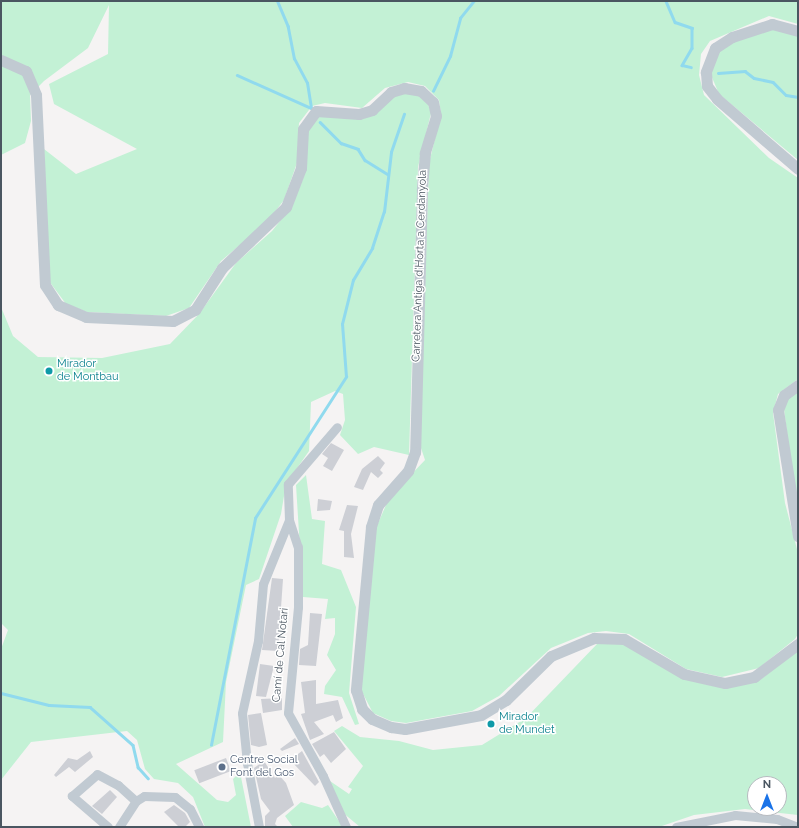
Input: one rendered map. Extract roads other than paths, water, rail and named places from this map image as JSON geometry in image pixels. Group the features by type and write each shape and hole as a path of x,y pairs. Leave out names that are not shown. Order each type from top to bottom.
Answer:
{"street":[{"path":"798,31 772,24 732,37 714,48 706,72 707,86 717,99 798,169"},
{"name":"Carretera Antiga d'Horta a Cerdanyola","path":"1,60 26,71 36,95 45,285 58,305 86,317 173,321 196,310 222,268 286,207 301,168 303,129 316,111 360,114 372,110 391,92 404,88 421,91 433,102 436,116 425,154 422,190 415,452 408,471 378,505 370,535 356,690 362,709 372,719 405,729 481,715 506,700 551,656 594,638 624,639 684,674 721,683 754,677 798,644"},
{"path":"798,385 784,395 778,410 798,536"},
{"name":"Camí de Cal Notari","path":"337,427 288,484 289,520 298,547 298,608 288,714 323,776 346,827"},
{"name":"Camí de Cal Notari","path":"260,827 246,759 243,705 258,641 263,584 289,520"},
{"path":"108,827 72,796 97,774 118,785 136,801"},
{"path":"119,827 136,801 144,796 175,797 190,809 199,827"},
{"path":"676,827 735,815 777,819 798,827"}],"waterway":[{"path":"237,75 311,108 307,83 294,59 288,27 277,1"},
{"path":"433,91 450,56 460,18 474,1"},
{"path":"666,1 675,22 692,28 692,48 682,65 691,67"},
{"path":"718,73 745,71 754,78 773,82 786,95 798,97"},
{"path":"211,745 255,518 346,377 342,324 353,280 372,248 384,212 391,152 404,114"},
{"path":"320,122 341,143 358,149 365,160 387,174"},
{"path":"1,693 49,705 90,707 133,745 138,767 148,778"}],"place":[{"name":"Mirador de Montbau","path":"49,371"},
{"name":"Mirador de Mundet","path":"491,724"},
{"name":"Centre Social Font del Gos","path":"222,767"}]}
